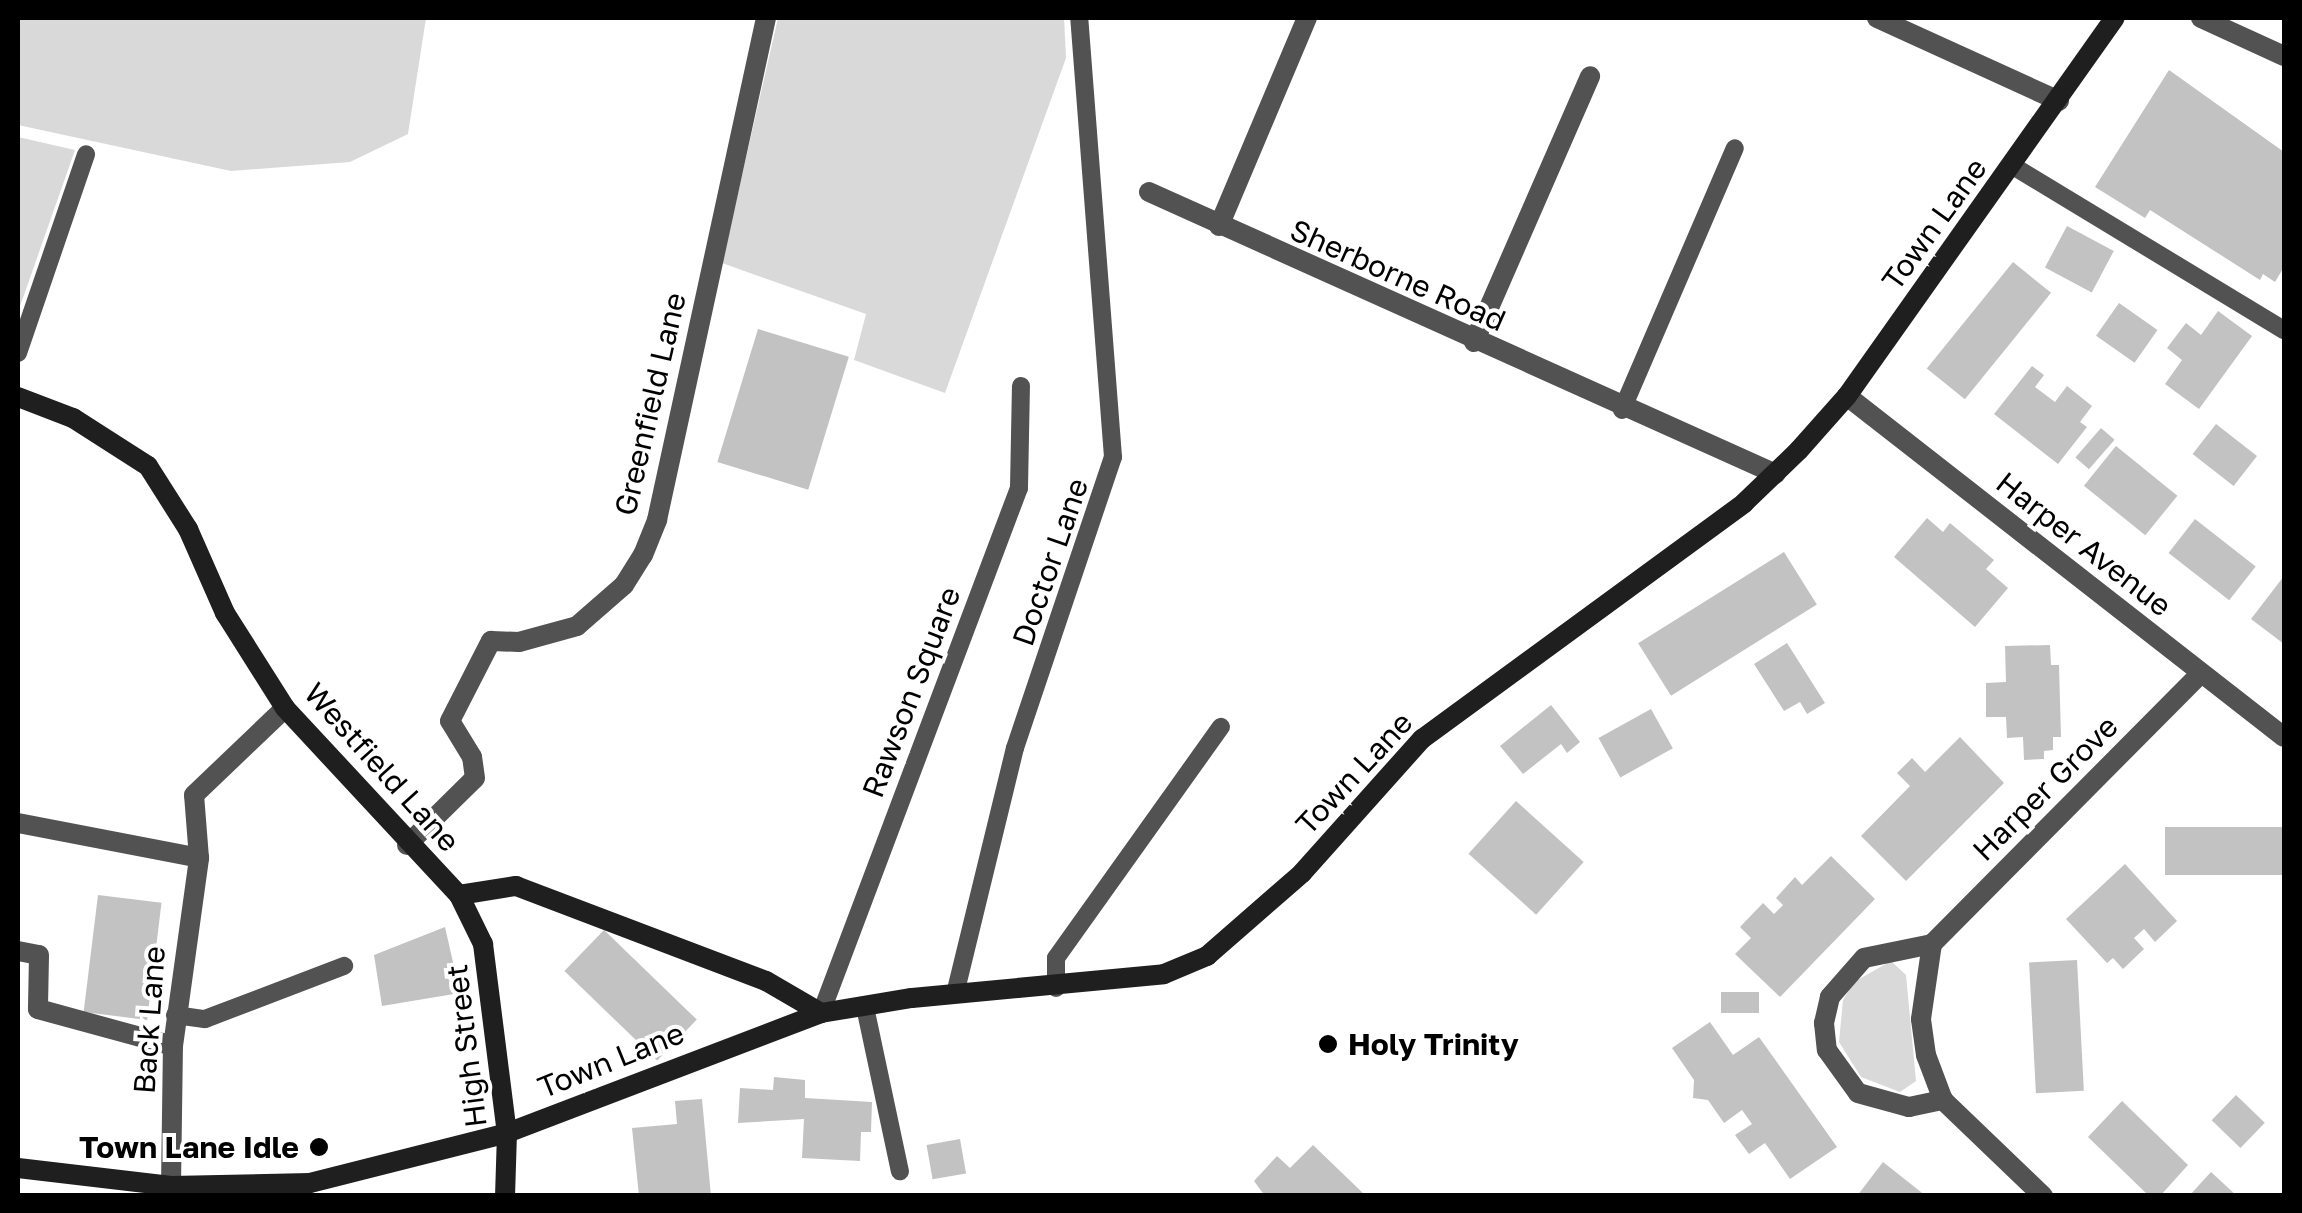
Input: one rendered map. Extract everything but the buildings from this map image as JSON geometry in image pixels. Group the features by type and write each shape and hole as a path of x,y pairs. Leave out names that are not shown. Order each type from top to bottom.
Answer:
{"street":[{"name":"Greenfield Lane","path":"407,845 475,778 472,757 450,721 491,641 520,642 577,626 624,585 643,554 657,520 766,18"},
{"path":"1218,226 1307,18"},
{"path":"1877,18 2059,101"},
{"name":"Town Lane","path":"18,1168 171,1186 310,1184 507,1134 821,1013 955,994 1056,988 1164,974 1207,956 1302,873 1422,739 1776,474 1847,396 2115,18"},
{"path":"2200,18 2284,56"},
{"path":"1474,342 1590,76"},
{"name":"Sherborne Road","path":"1149,192 1622,410 1776,474"},
{"name":"Westfield Lane","path":"18,396 73,418 148,466 188,529 225,613 285,708 407,845 459,895 516,886 766,982 821,1013"},
{"name":"Harper Avenue","path":"1847,396 2284,737"},
{"name":"Harper Grove","path":"1932,944 2200,674"},
{"name":"Back Lane","path":"171,1186 172,1046 199,858 194,795 285,708"},
{"path":"18,824 199,858"},
{"name":"High Street","path":"459,895 483,944 507,1134 505,1196"},
{"path":"1943,1100 1908,1107 1858,1092 1827,1050 1824,1023 1830,997 1864,958 1932,944 1921,1020 1926,1055 1943,1100 2042,1196"},
{"path":"18,951 39,955 38,1009 172,1046"}],"lane":[{"name":"Doctor Lane","path":"955,994 1015,748 1113,457 1078,18"},
{"path":"1622,410 1736,148"},
{"path":"18,353 86,154"},
{"path":"2013,166 2284,330"},
{"name":"Rawson Square","path":"821,1013 1019,488 1021,386"},
{"path":"1056,988 1056,958 1222,727"},
{"path":"175,1015 205,1018 344,966"},
{"path":"865,1007 900,1172"}],"shaded area":[{"path":"18,18 426,18 408,134 350,162 231,171 18,125"},
{"path":"778,18 1064,18 1066,58 945,393 854,360 866,314 722,263"},
{"path":"18,137 75,150 18,312"},
{"path":"1891,961 1906,975 1916,1081 1900,1092 1861,1077 1839,1042 1843,1000 1854,982"}],"place":[{"name":"Holy Trinity","path":"1328,1044"},
{"name":"Town Lane Idle","path":"319,1147"}]}
